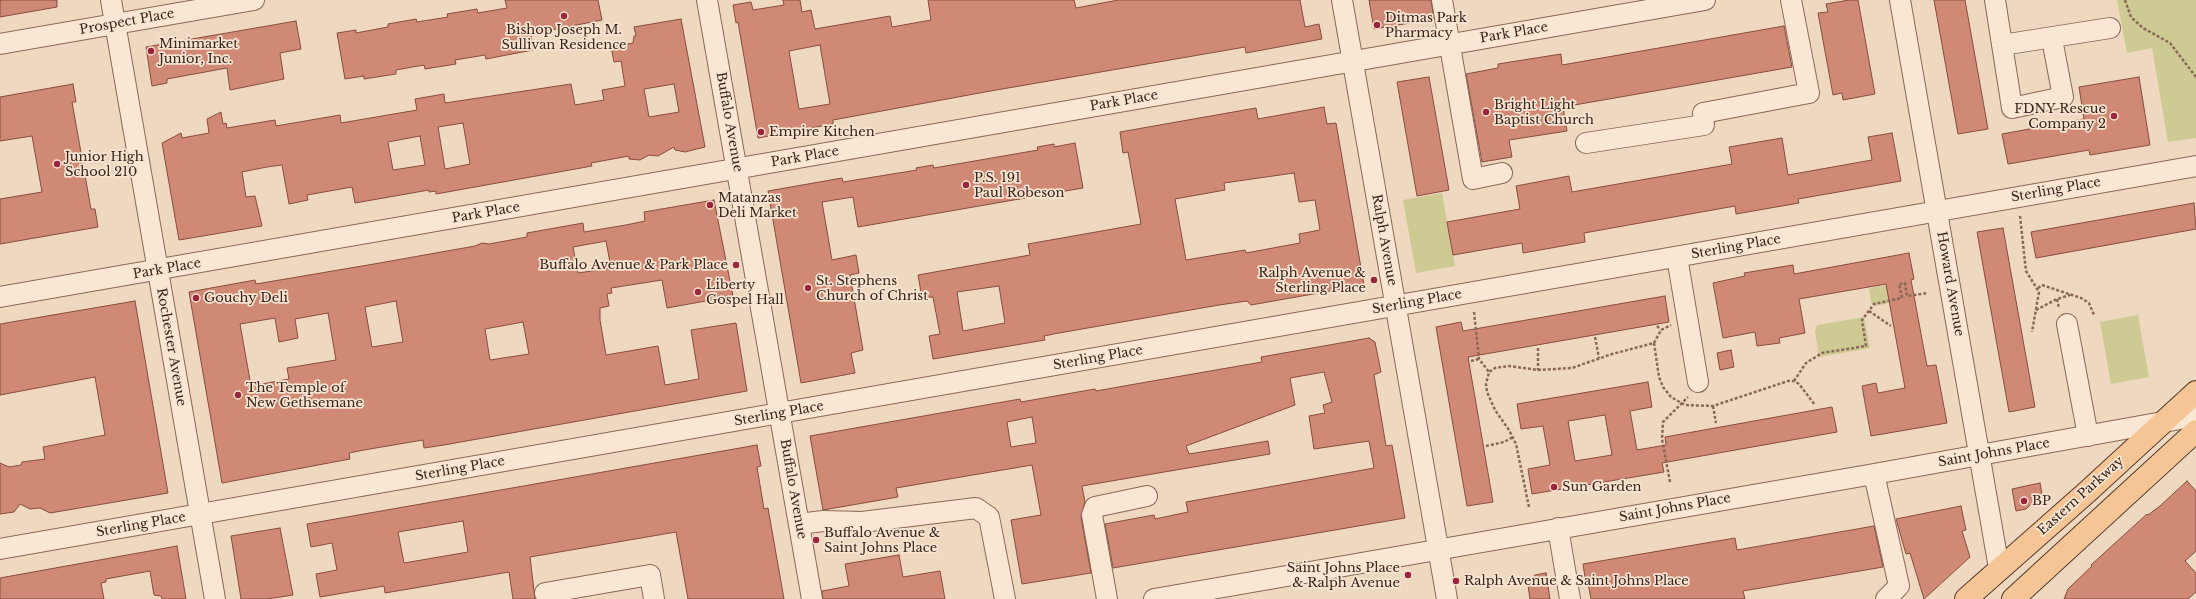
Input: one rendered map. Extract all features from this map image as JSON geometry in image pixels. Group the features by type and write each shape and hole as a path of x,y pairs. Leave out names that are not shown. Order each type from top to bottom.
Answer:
{"main road":[{"name":"Eastern Parkway","path":"1966,599 2196,392"},
{"path":"2013,599 2196,431"},
{"name":"Howard Avenue","path":"1989,599 1999,568"},
{"name":"Howard Avenue","path":"1999,568 2004,599"}],"street":[{"name":"Rochester Avenue","path":"111,0 215,599"},
{"name":"Prospect Place","path":"0,44 254,0"},
{"name":"Buffalo Avenue","path":"707,0 812,599"},
{"name":"Ralph Avenue","path":"1342,0 1437,549 1447,599"},
{"path":"1442,0 1473,178 1502,173"},
{"name":"Park Place","path":"0,298 1704,0"},
{"path":"1586,143 1704,125 1703,113 1809,93 1791,0"},
{"name":"Howard Avenue","path":"1900,0 1999,568"},
{"path":"1995,0 2012,108 2063,97 2052,38"},
{"path":"2002,45 2110,28"},
{"name":"Sterling Place","path":"0,549 2196,166"},
{"path":"1677,257 1698,382"},
{"path":"2067,324 2088,436"},
{"name":"Saint Johns Place","path":"1154,599 1979,456 2196,416"},
{"path":"1874,474 1899,586 1886,599"},
{"path":"1107,599 1092,514 1095,507 1148,496"},
{"path":"799,524 823,521 862,522 976,508 989,517 1005,599"},
{"path":"1558,528 1570,599"},
{"path":"545,592 650,576 654,599"}],"path":[{"path":"2125,0 2131,18 2143,28 2170,42 2196,78"},
{"path":"2020,216 2026,271 2038,288 2039,292 2032,332"},
{"path":"1674,325 1661,330 1654,343 1659,377 1663,387 1681,404 1713,406 1776,384 1794,381 1806,363 1822,353 1866,346 1862,320 1874,304 1902,298 1899,284 1905,283 1907,296 1928,293"},
{"path":"2038,288 2042,285 2089,303 2094,315"},
{"path":"2036,310 2057,299 2070,295"},
{"path":"1870,311 1891,326"},
{"path":"1474,312 1479,359 1489,372"},
{"path":"1657,326 1661,330"},
{"path":"1595,337 1599,358"},
{"path":"1529,507 1522,467 1513,437 1490,400 1486,384 1489,372 1495,368 1509,366 1538,370 1572,368 1599,358 1654,343"},
{"path":"1538,348 1538,370"},
{"path":"1471,361 1479,359"},
{"path":"1794,381 1806,392 1815,405"},
{"path":"1670,482 1662,428 1663,422 1670,413 1681,404 1698,382"},
{"path":"1713,406 1716,423"},
{"path":"1486,446 1504,442 1513,437"}],"shaded area":[{"path":"2117,0 2196,0 2196,138 2168,142 2152,48 2127,53"},
{"path":"1442,193 1455,266 1416,273 1403,200"},
{"path":"1901,283 1904,300 1875,306 1871,303 1869,288"},
{"path":"2138,315 2149,377 2111,384 2100,322"},
{"path":"1864,317 1870,348 1819,357 1815,331 1817,325"}],"building":[{"path":"0,0 57,0 57,7 0,17"},
{"path":"505,0 598,0 602,20 531,34 533,50 486,59 485,55 455,60 456,64 425,69 424,65 396,70 396,74 364,79 364,76 345,79 337,33 356,30 356,33 388,27 388,24 416,19 417,22 448,17 447,14 477,9 478,13 507,8"},
{"path":"783,0 800,0 802,12 811,10 815,29 890,16 892,27 931,20 928,0 1074,0 1076,8 1118,0 1300,0 1305,27 1319,24 1322,39 1246,53 1245,47 985,92 833,120 833,124 758,138 738,22 736,23 733,5 751,2 753,10 784,5","holes":["820,45 830,104 799,109 789,51"]},
{"path":"1369,0 1431,0 1434,19 1374,29"},
{"path":"1858,0 1875,94 1843,100 1842,93 1833,95 1818,13 1828,12 1826,4"},
{"path":"1934,0 1965,0 1988,129 1958,134"},
{"path":"681,19 705,147 685,152 675,150 674,147 658,156 649,155 640,160 629,159 629,156 591,163 592,166 436,194 436,191 429,192 429,190 355,203 352,187 307,195 308,200 289,204 282,165 267,167 242,172 246,197 255,196 262,226 179,240 162,143 181,133 182,138 209,133 207,119 221,112 223,124 226,123 227,128 275,120 276,126 340,115 341,123 417,110 415,99 444,94 445,103 571,84 575,105 604,100 602,90 625,86 621,61 614,62 611,47 633,43 634,36 636,36 634,27","holes":["674,84 679,112 649,117 644,89","463,123 470,164 445,169 438,127","420,136 425,165 393,170 388,142"]},
{"path":"296,21 301,49 280,53 284,79 230,90 227,68 167,79 167,83 152,86 146,47"},
{"path":"1784,26 1792,67 1563,107 1567,131 1509,140 1512,157 1482,162 1466,74 1498,68 1498,64 1561,54 1562,65"},
{"path":"1429,77 1449,190 1417,196 1397,82"},
{"name":"FDNY Rescue Company 2","path":"2139,77 2150,145 2090,155 2089,150 2008,164 2002,134 2084,119 2079,87"},
{"name":"Junior High School 210","path":"73,84 76,102 72,102 91,209 95,209 98,227 0,244 0,199 42,192 32,136 0,141 0,97"},
{"path":"1324,107 1327,124 1336,123 1364,285 1251,305 1247,301 1219,305 1059,333 1044,336 1045,340 933,359 929,336 940,334 933,297 922,298 918,275 1030,255 1028,244 1141,224 1128,152 1123,153 1120,132 1256,108 1258,119","holes":["1294,173 1299,202 1315,200 1320,230 1299,234 1300,243 1246,253 1245,250 1186,260 1175,199 1225,190 1224,183","999,286 1005,323 963,331 957,292"]},
{"path":"1892,133 1901,181 1798,199 1799,203 1736,214 1735,206 1584,233 1585,242 1523,253 1522,243 1453,255 1447,222 1520,209 1516,186 1569,176 1572,192 1732,164 1729,147 1782,138 1788,175 1872,160 1868,137"},
{"path":"1075,143 1083,188 858,227 853,197 822,202 832,260 856,255 859,273 850,275 863,350 851,353 855,373 801,383 768,191 842,178 843,182 917,170 916,168 933,165 934,168 1038,150 1037,147 1054,144 1054,147"},
{"path":"714,200 733,296 667,308 662,280 611,288 612,293 607,294 609,306 600,308 600,320 606,355 658,346 665,385 699,379 691,330 736,323 747,391 444,445 424,448 423,440 364,450 349,453 350,459 222,483 189,292 255,280 256,284 475,246 482,243 489,244 527,237 527,233 583,223 584,232 626,225 645,221 644,212","holes":["606,241 611,268 578,273 573,247","396,301 403,342 372,347 365,307","328,313 336,360 287,368 289,379 251,386 240,324 275,318 279,342 298,338 295,319","523,322 529,354 490,360 485,329"]},
{"path":"2194,203 2196,229 2036,258 2031,232"},
{"path":"2003,228 2035,407 2009,412 1977,232"},
{"path":"1909,253 1914,279 1911,280 1927,366 1936,365 1947,423 1871,436 1862,386 1876,383 1878,393 1905,388 1886,284 1799,299 1805,333 1779,338 1780,343 1757,346 1755,332 1723,338 1713,283 1745,276 1744,273 1793,265 1794,274"},
{"path":"1665,296 1669,322 1468,357 1493,502 1467,506 1436,327 1461,322 1463,331"},
{"path":"135,301 168,493 50,513 40,508 30,509 20,504 14,512 0,514 0,463 9,467 21,465 22,462 45,459 43,447 105,435 95,377 0,395 0,324"},
{"path":"1369,338 1375,342 1381,372 1374,375 1386,446 1392,445 1405,518 1113,568 1105,524 1154,515 1155,519 1188,512 1186,502 1374,468 1369,441 1314,449 1309,416 1325,413 1323,405 1332,402 1324,372 1290,378 1295,405 1186,446 1189,454 1268,441 1270,454 1082,486 1085,502 1081,517 1091,573 1022,584 1011,520 1041,515 1032,465 896,488 898,497 823,510 810,436 1020,399 1021,402 1095,389 1096,391 1262,362 1261,357","holes":["1032,417 1036,443 1011,447 1007,422"]},
{"path":"1731,350 1734,367 1720,370 1717,353"},
{"path":"1648,382 1652,407 1630,411 1637,450 1666,445 1665,437 1832,407 1837,432 1662,463 1664,472 1532,494 1528,469 1550,465 1543,426 1521,429 1517,404","holes":["1605,415 1612,455 1575,461 1568,421"]},
{"path":"757,445 761,466 757,467 764,509 768,508 784,599 688,599 676,532 530,557 535,599 513,599 509,572 385,593 384,586 320,597 316,574 337,570 332,543 311,547 307,524","holes":["463,521 468,552 404,563 398,532"]},
{"path":"2187,481 2196,491 2196,551 2185,561 2196,573 2196,592 2188,599 2064,599 2068,589 2092,566 2091,565 2147,514 2148,515 2160,506"},
{"name":"BP","path":"2040,483 2042,494 2026,509 2016,511 2012,489"},
{"path":"1961,506 1966,530 1962,531 1970,557 1924,599 1910,553 1906,554 1896,519"},
{"path":"1874,526 1883,567 1743,591 1745,599 1591,599 1588,583 1586,584 1583,564 1735,538 1737,550"},
{"path":"280,528 293,595 267,599 241,599 231,536"},
{"path":"177,546 186,599 162,599 161,596 154,595 150,571 106,579 106,582 101,583 104,599 0,599 0,578"},
{"path":"899,555 903,577 940,571 945,599 823,599 822,591 849,586 845,564"},
{"path":"1546,573 1550,599 1530,599 1528,586 1535,575"}],"place":[{"name":"Bishop Joseph M. Sullivan Residence","path":"564,16"},
{"name":"Ditmas Park Pharmacy","path":"1377,25"},
{"name":"Minimarket Junior, Inc.","path":"151,51"},
{"name":"Bright Light Baptist Church","path":"1486,112"},
{"name":"FDNY Rescue Company 2","path":"2114,116"},
{"name":"Empire Kitchen","path":"761,132"},
{"name":"Junior High School 210","path":"57,164"},
{"name":"P.S. 191 Paul Robeson","path":"966,185"},
{"name":"Matanzas Deli Market","path":"710,205"},
{"name":"Buffalo Avenue & Park Place","path":"736,265"},
{"name":"Ralph Avenue & Sterling Place","path":"1374,280"},
{"name":"St. Stephens Church of Christ","path":"808,288"},
{"name":"Liberty Gospel Hall","path":"698,292"},
{"name":"Gouchy Deli","path":"196,298"},
{"name":"The Temple of New Gethsemane","path":"238,395"},
{"name":"Sun Garden","path":"1554,487"},
{"name":"BP","path":"2024,501"},
{"name":"Buffalo Avenue & Saint Johns Place","path":"816,540"},
{"name":"Saint Johns Place & Ralph Avenue","path":"1408,575"},
{"name":"Ralph Avenue & Saint Johns Place","path":"1456,581"}]}
